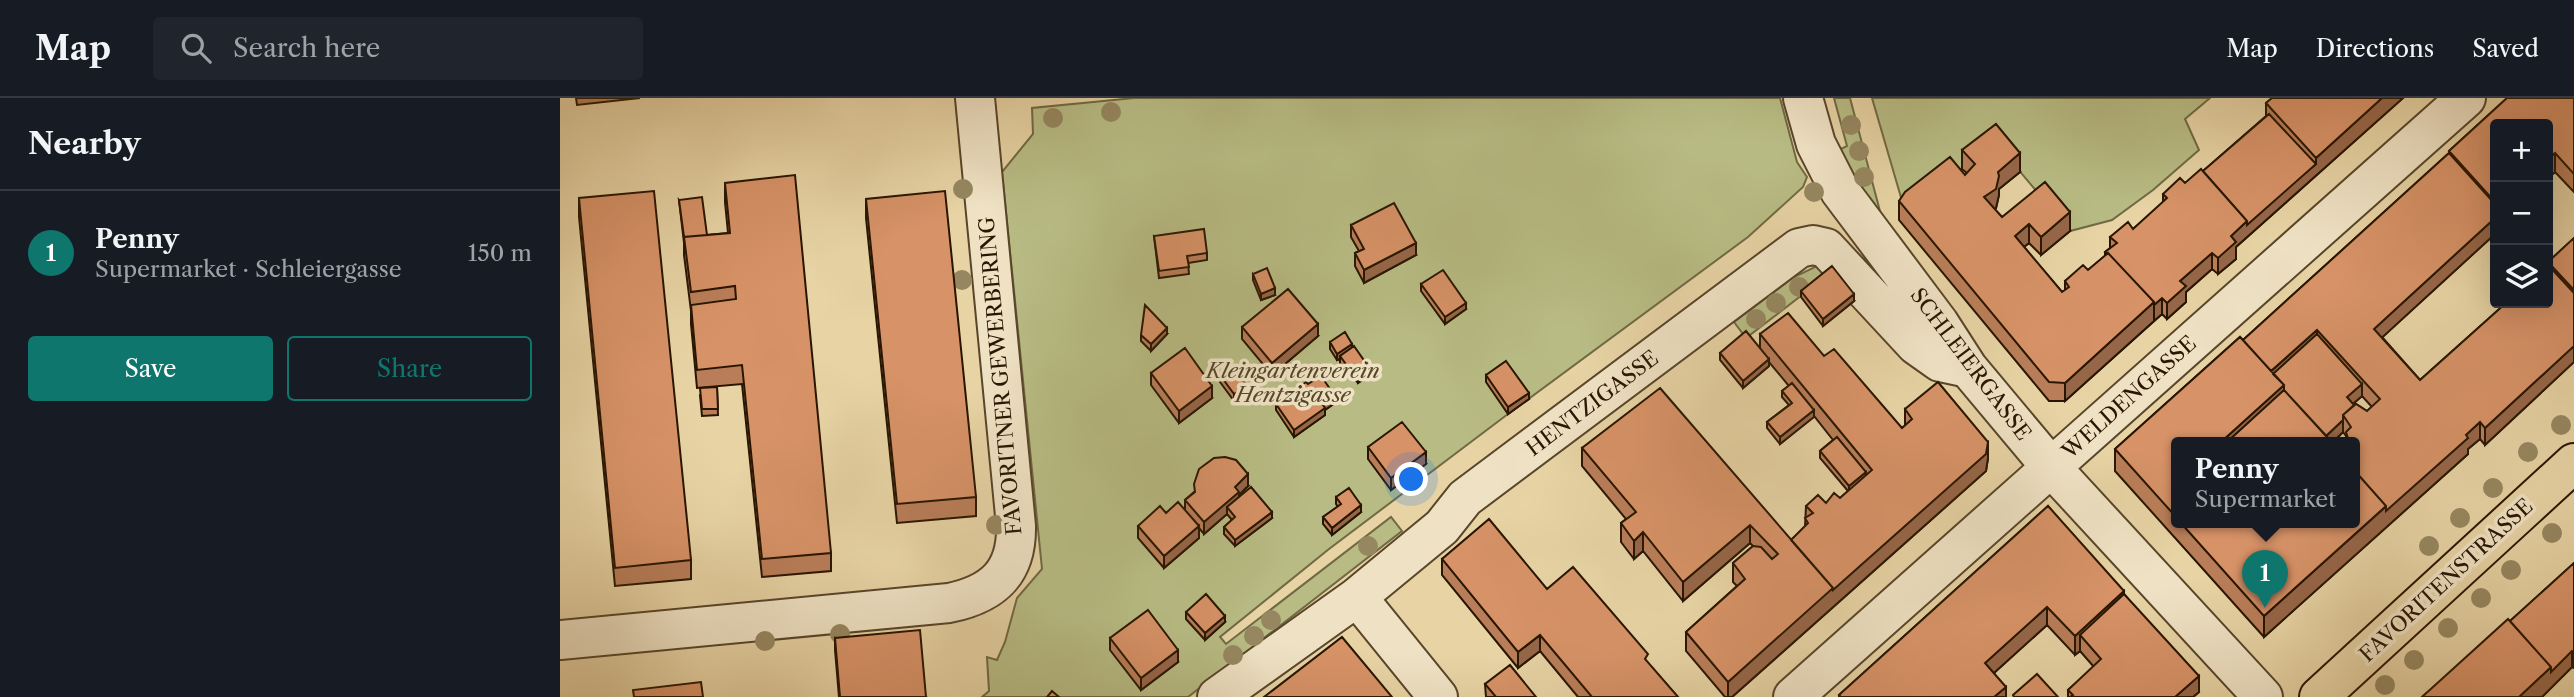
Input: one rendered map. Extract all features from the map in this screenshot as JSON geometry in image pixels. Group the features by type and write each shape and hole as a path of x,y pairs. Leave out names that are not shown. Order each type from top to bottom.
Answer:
{"main road":[{"name":"FAVORITENSTRASSE","path":"2319,697 2574,463"}],"street":[{"name":"FAVORITNER GEWERBERING","path":"560,640 949,603 974,598 993,586 1003,575 1014,552 1016,526 975,98"},
{"name":"SCHLEIERGASSE","path":"1803,98 1816,144 1840,191 1939,323 1968,368 2050,467 2263,697"},
{"name":"WELDENGASSE","path":"1793,697 2466,98"},
{"name":"HENTZIGASSE","path":"1217,697 1357,597 1442,527 1465,498 1806,246 1826,248 1916,345 1940,362 1968,368"},
{"path":"1357,597 1438,697"}],"green space":[{"name":"Kleingartenverein Hentzigasse","path":"1134,98 1780,98 1797,162 1807,177 1803,187 1748,237 1329,549 1220,637 1226,644 1391,517 1402,531 1188,697 982,697 989,691 987,657 997,660 1017,598 1042,569 1002,172 1033,134 1032,108"},
{"path":"1834,98 1850,98 1881,215 1878,218 1839,150 1847,146"},
{"path":"1872,98 2210,98 2185,119 2199,150 2153,190 2112,220 2070,231 1996,143 1905,211"},
{"path":"1819,265 1832,272 1746,338 1734,322 1794,277"}],"building":[{"path":"2272,98 2382,98 2316,158 2266,103"},
{"path":"2507,98 2574,98 2574,174 2555,153 2553,155 2553,119 2490,119 2490,196 2449,151"},
{"path":"2269,114 2316,164 2247,225 2247,221 2203,171"},
{"path":"1996,124 2020,153 1998,172 1996,189 1984,197 2002,217 2045,182 2070,212 2041,237 2029,224 2015,236 2062,292 2069,287 2065,281 2083,265 2088,270 2108,253 2154,302 2065,383 2049,382 1899,201 1905,192 1950,157 1965,175 1975,164 1962,150"},
{"path":"2449,153 2490,198 2490,223 2374,329 2420,380 2500,308 2553,308 2553,270 2574,293 2574,346 2485,428 2480,422 2466,435 2468,438 2386,511 2386,506 2360,477 2360,437 2348,437 2346,432 2351,427 2343,415 2356,404 2367,411 2380,399 2317,330 2271,371 2243,340"},
{"path":"2201,169 2247,221 2231,236 2236,242 2218,258 2212,253 2180,281 2186,286 2167,303 2162,298 2154,305 2105,252 2117,243 2110,237 2128,222 2133,229 2167,198 2163,194 2180,178 2185,183"},
{"path":"795,175 831,553 762,559 742,365 697,370 691,305 736,299 735,286 691,292 684,237 730,233 725,183"},
{"path":"654,191 691,560 615,568 579,198"},
{"path":"945,191 976,497 897,504 866,199"},
{"path":"702,197 707,235 684,237 679,200"},
{"path":"1394,203 1416,243 1364,270 1355,253 1364,249 1351,225"},
{"path":"1204,229 1207,253 1187,256 1189,267 1159,271 1154,236"},
{"path":"2574,238 2574,290 2553,267 2553,257"},
{"path":"1832,266 1854,294 1823,319 1801,291"},
{"path":"1267,268 1275,288 1261,294 1253,274"},
{"path":"1443,270 1466,303 1445,317 1421,284"},
{"path":"1288,289 1318,324 1272,363 1242,327"},
{"path":"1145,305 1167,328 1151,344 1141,335"},
{"path":"1788,313 1824,356 1834,349 1902,428 1912,419 1905,409 1938,382 1988,442 1986,454 1833,590 1791,540 1808,523 1805,518 1813,513 1806,506 1818,495 1826,503 1834,493 1840,498 1872,470 1760,334"},
{"path":"1746,331 1769,359 1743,381 1720,353"},
{"path":"1345,332 1352,344 1337,354 1330,342"},
{"path":"2317,334 2362,384 2347,397 2354,405 2326,436 2273,374"},
{"path":"2240,337 2284,385 2227,437 2171,437 2171,511 2115,449"},
{"path":"1354,346 1370,369 1358,377 1340,356"},
{"path":"1185,348 1212,386 1179,411 1151,373"},
{"path":"1506,361 1529,393 1508,407 1486,375"},
{"path":"1233,366 1247,386 1234,394 1220,375"},
{"path":"1321,376 1335,396 1323,405 1325,408 1294,430 1276,404 1306,382 1308,384"},
{"path":"1792,383 1814,410 1780,437 1767,422 1792,403 1782,391"},
{"path":"717,387 718,409 702,409 700,388"},
{"path":"1660,388 1833,588 1728,682 1686,632 1745,579 1733,563 1753,546 1761,547 1772,559 1778,554 1750,525 1683,582 1643,532 1634,541 1621,523 1636,512 1582,448"},
{"path":"2284,390 2327,437 2232,437"},
{"path":"1402,422 1426,452 1391,478 1368,447"},
{"path":"1837,437 1866,472 1849,486 1820,451"},
{"path":"1214,458 1236,460 1248,474 1235,487 1239,492 1204,522 1185,500 1195,492 1194,484 1199,469"},
{"path":"2360,477 2386,506 2264,616 2185,528 2360,528"},
{"path":"1251,487 1272,512 1235,540 1224,527 1235,517 1227,507"},
{"path":"1349,488 1361,505 1332,528 1323,517 1341,504 1336,497"},
{"path":"1178,502 1199,526 1164,556 1138,526 1160,506 1166,513"},
{"path":"2048,506 2124,591 2075,636 2047,607 1985,663 2006,687 1994,697 1839,695"},
{"path":"1489,519 1547,589 1573,567 1648,654 1645,659 1678,697 1592,697 1540,635 1518,652 1442,559"},
{"path":"2574,563 2574,652 2551,672 2551,667 2510,621"},
{"path":"1206,594 1225,616 1205,633 1186,612"},
{"path":"2124,594 2199,676 2175,697 2070,697 2073,695 2068,690 2101,659 2080,635"},
{"path":"1148,610 1178,650 1141,678 1110,638"},
{"path":"2508,619 2551,667 2519,697 2422,697"},
{"path":"920,630 926,697 840,697 835,638"},
{"path":"1342,637 1392,697 1264,697"},
{"path":"1510,665 1536,697 1496,697 1485,684"},
{"path":"2037,674 2058,697 2014,697 2013,695"},
{"path":"701,682 703,697 634,697 633,690"},
{"path":"1052,691 1059,697 1047,697"}],"place":[{"name":"Penny","path":"2265,608"}]}
